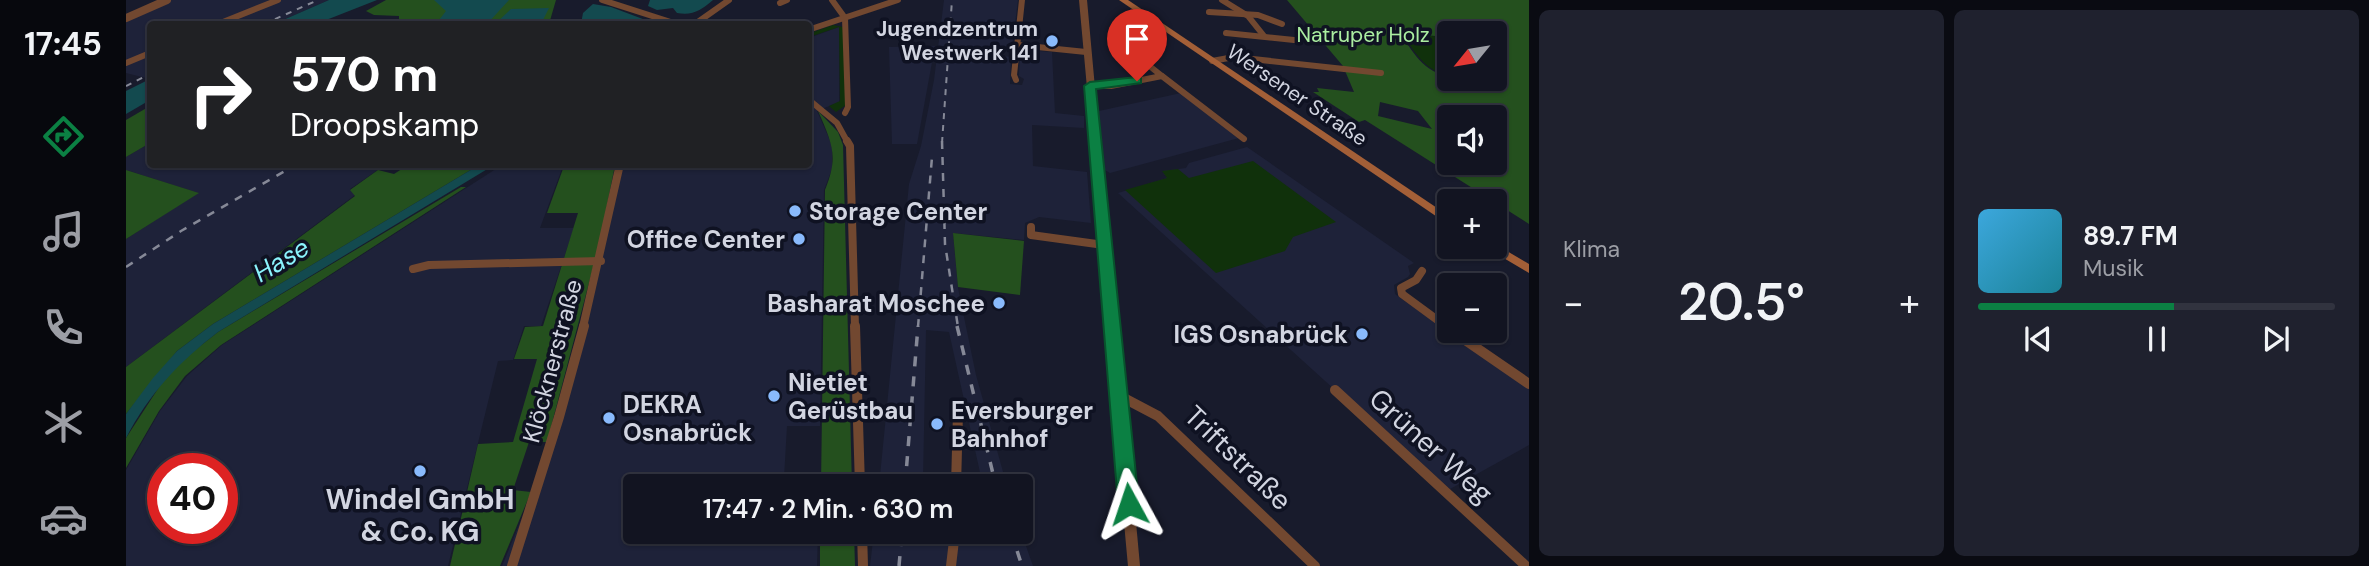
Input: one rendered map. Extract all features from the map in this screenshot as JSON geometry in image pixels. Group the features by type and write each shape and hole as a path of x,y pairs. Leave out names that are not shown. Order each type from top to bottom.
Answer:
{"main road":[{"name":"Wersener Straße","path":"1124,0 1437,207"},
{"name":"Wersener Straße","path":"1130,0 1437,213"},
{"path":"1507,252 1529,263"},
{"path":"1507,254 1529,268"}],"street":[{"path":"126,18 167,0"},
{"path":"226,21 278,0"},
{"path":"602,0 668,21"},
{"path":"699,21 729,0"},
{"path":"704,21 729,0"},
{"path":"832,0 845,18 848,107 845,113"},
{"path":"812,29 898,0"},
{"path":"1016,80 1014,75 1023,0"},
{"path":"1083,0 1134,566"},
{"path":"1222,0 1248,16 1264,36"},
{"path":"1209,12 1267,15 1282,24"},
{"path":"1226,33 1294,40"},
{"path":"1017,45 1086,52"},
{"path":"126,63 147,54"},
{"path":"1214,60 1234,57 1381,73"},
{"path":"1142,60 1244,139"},
{"path":"1090,86 1111,86 1162,76"},
{"path":"812,102 837,123 845,134 850,157 860,474"},
{"name":"Klöcknerstraße","path":"512,566 543,474 601,261 619,168"},
{"path":"1031,228 1031,235 1104,245"},
{"path":"412,269 429,265 601,261"},
{"path":"1422,271 1416,280 1401,288 1402,294 1437,320"},
{"path":"1469,343 1529,384"},
{"name":"Grüner Weg","path":"1335,390 1526,566"},
{"name":"Triftstraße","path":"1120,397 1158,416 1315,566"},
{"path":"956,474 958,412"},
{"path":"862,544 863,566"},
{"path":"951,566 954,544"}],"shaded area":[{"path":"172,0 329,0 281,21 147,21 147,78 126,73 126,20"},
{"path":"329,0 377,0 324,21 281,21"},
{"path":"434,0 509,0 490,21 438,21 446,11"},
{"path":"650,0 713,0 705,7 683,14 677,13 673,8 657,10 648,6"},
{"path":"944,0 1018,0 1012,47 985,47 985,54 1011,57 1010,84 1022,85 1024,79 1019,76 1020,52 1052,52 1055,113 1084,116 1084,128 1032,125 1033,166 1087,172 1091,223 1039,217 1025,223 1024,240 953,233 958,288 976,375 1004,474 980,474 949,332 926,330 923,474 880,474 909,184 921,146 934,80"},
{"path":"593,4 611,7 648,21 582,21 583,13"},
{"path":"549,8 542,21 498,21 511,9"},
{"path":"833,25 843,27 846,105 836,112 829,106 840,101 839,27 812,36 812,33"},
{"path":"839,27 839,102 817,111 832,145 832,169 824,190 820,426 787,426 784,474 623,474 623,544 818,544 817,566 502,566 533,491 548,442 601,245 615,168 812,168 812,37"},
{"path":"1401,31 1437,37 1437,72 1426,65"},
{"path":"935,46 917,144 892,144 889,47"},
{"path":"147,80 147,102 126,114 126,91"},
{"path":"1181,93 1239,138 1110,173 1105,170 1099,111"},
{"path":"147,145 147,168 381,168 350,189 355,195 126,367 126,239 198,193 126,170 126,157"},
{"name":"IGS Osnabrück","path":"1247,147 1414,263 1408,266 1408,277 1394,285 1395,294 1437,324 1437,343 1464,343 1529,389 1529,445 1450,489 1335,390 1118,193 1167,178 1162,171 1186,168 1189,163"},
{"path":"1253,161 1336,222 1293,237 1285,251 1216,273 1125,190 1167,178 1162,171 1178,169 1189,178"},
{"path":"474,168 489,168 218,332 166,380 126,438 126,414 153,378 177,351 213,324"},
{"path":"497,168 562,168 540,228 574,228 541,326 524,326 513,360 498,361 448,566 126,566 126,470 160,411 187,376 222,345"},
{"path":"873,544 1025,544 1033,566 870,566"}],"green space":[{"path":"386,0 556,0 550,21 399,21 399,16 374,15 366,11"},
{"name":"Natruper Holz","path":"1287,0 1529,0 1529,224 1507,210 1507,189 1474,189 1452,175 1507,175 1507,105 1437,105 1437,166 1365,120 1359,122 1313,92 1319,92 1317,88 1354,92 1343,66","holes":["1380,102 1418,111 1432,129 1378,116"]},
{"path":"147,108 147,145 126,157 126,120"},
{"path":"818,111 838,132 843,145 852,474 821,474 825,190 832,168 830,141"},
{"path":"403,168 474,168 213,324 177,351 126,414 126,367 355,196 350,190 378,170 394,174"},
{"path":"563,168 614,168 599,245 547,442 529,442 513,490 531,492 500,566 450,566 478,444 513,442 537,359 514,359 525,327 543,326 578,213 547,213"},
{"path":"126,170 199,193 126,239"},
{"path":"461,187 466,187 221,345 185,376 159,411 126,468 126,438 163,381 185,358 218,332"},
{"path":"953,233 1024,241 1020,295 958,287"},
{"path":"820,544 854,544 855,566 820,566"}],"railway":[{"path":"271,21 318,0"},
{"path":"942,142 952,0"},
{"path":"126,86 147,76"},
{"path":"942,142 945,244 958,327"},
{"path":"918,327 932,157"},
{"path":"126,267 181,231 290,168"},
{"path":"906,474 918,326"},
{"path":"957,326 993,474"},
{"path":"899,566 901,544"},
{"path":"1015,544 1022,566"}],"place":[{"name":"Jugendzentrum Westwerk 141","path":"1052,41"},
{"name":"Storage Center","path":"795,211"},
{"name":"Office Center","path":"799,239"},
{"name":"Basharat Moschee","path":"999,303"},
{"name":"IGS Osnabrück","path":"1362,334"},
{"name":"Nietiet Gerüstbau","path":"774,396"},
{"name":"DEKRA Osnabrück","path":"609,418"},
{"name":"Eversburger Bahnhof","path":"937,424"},
{"name":"Windel GmbH & Co. KG","path":"420,471"}],"route":[{"path":"1129,504 1090,86 1111,86 1137,81"}],"water label":[{"name":"Hase","path":"281,260"}]}
